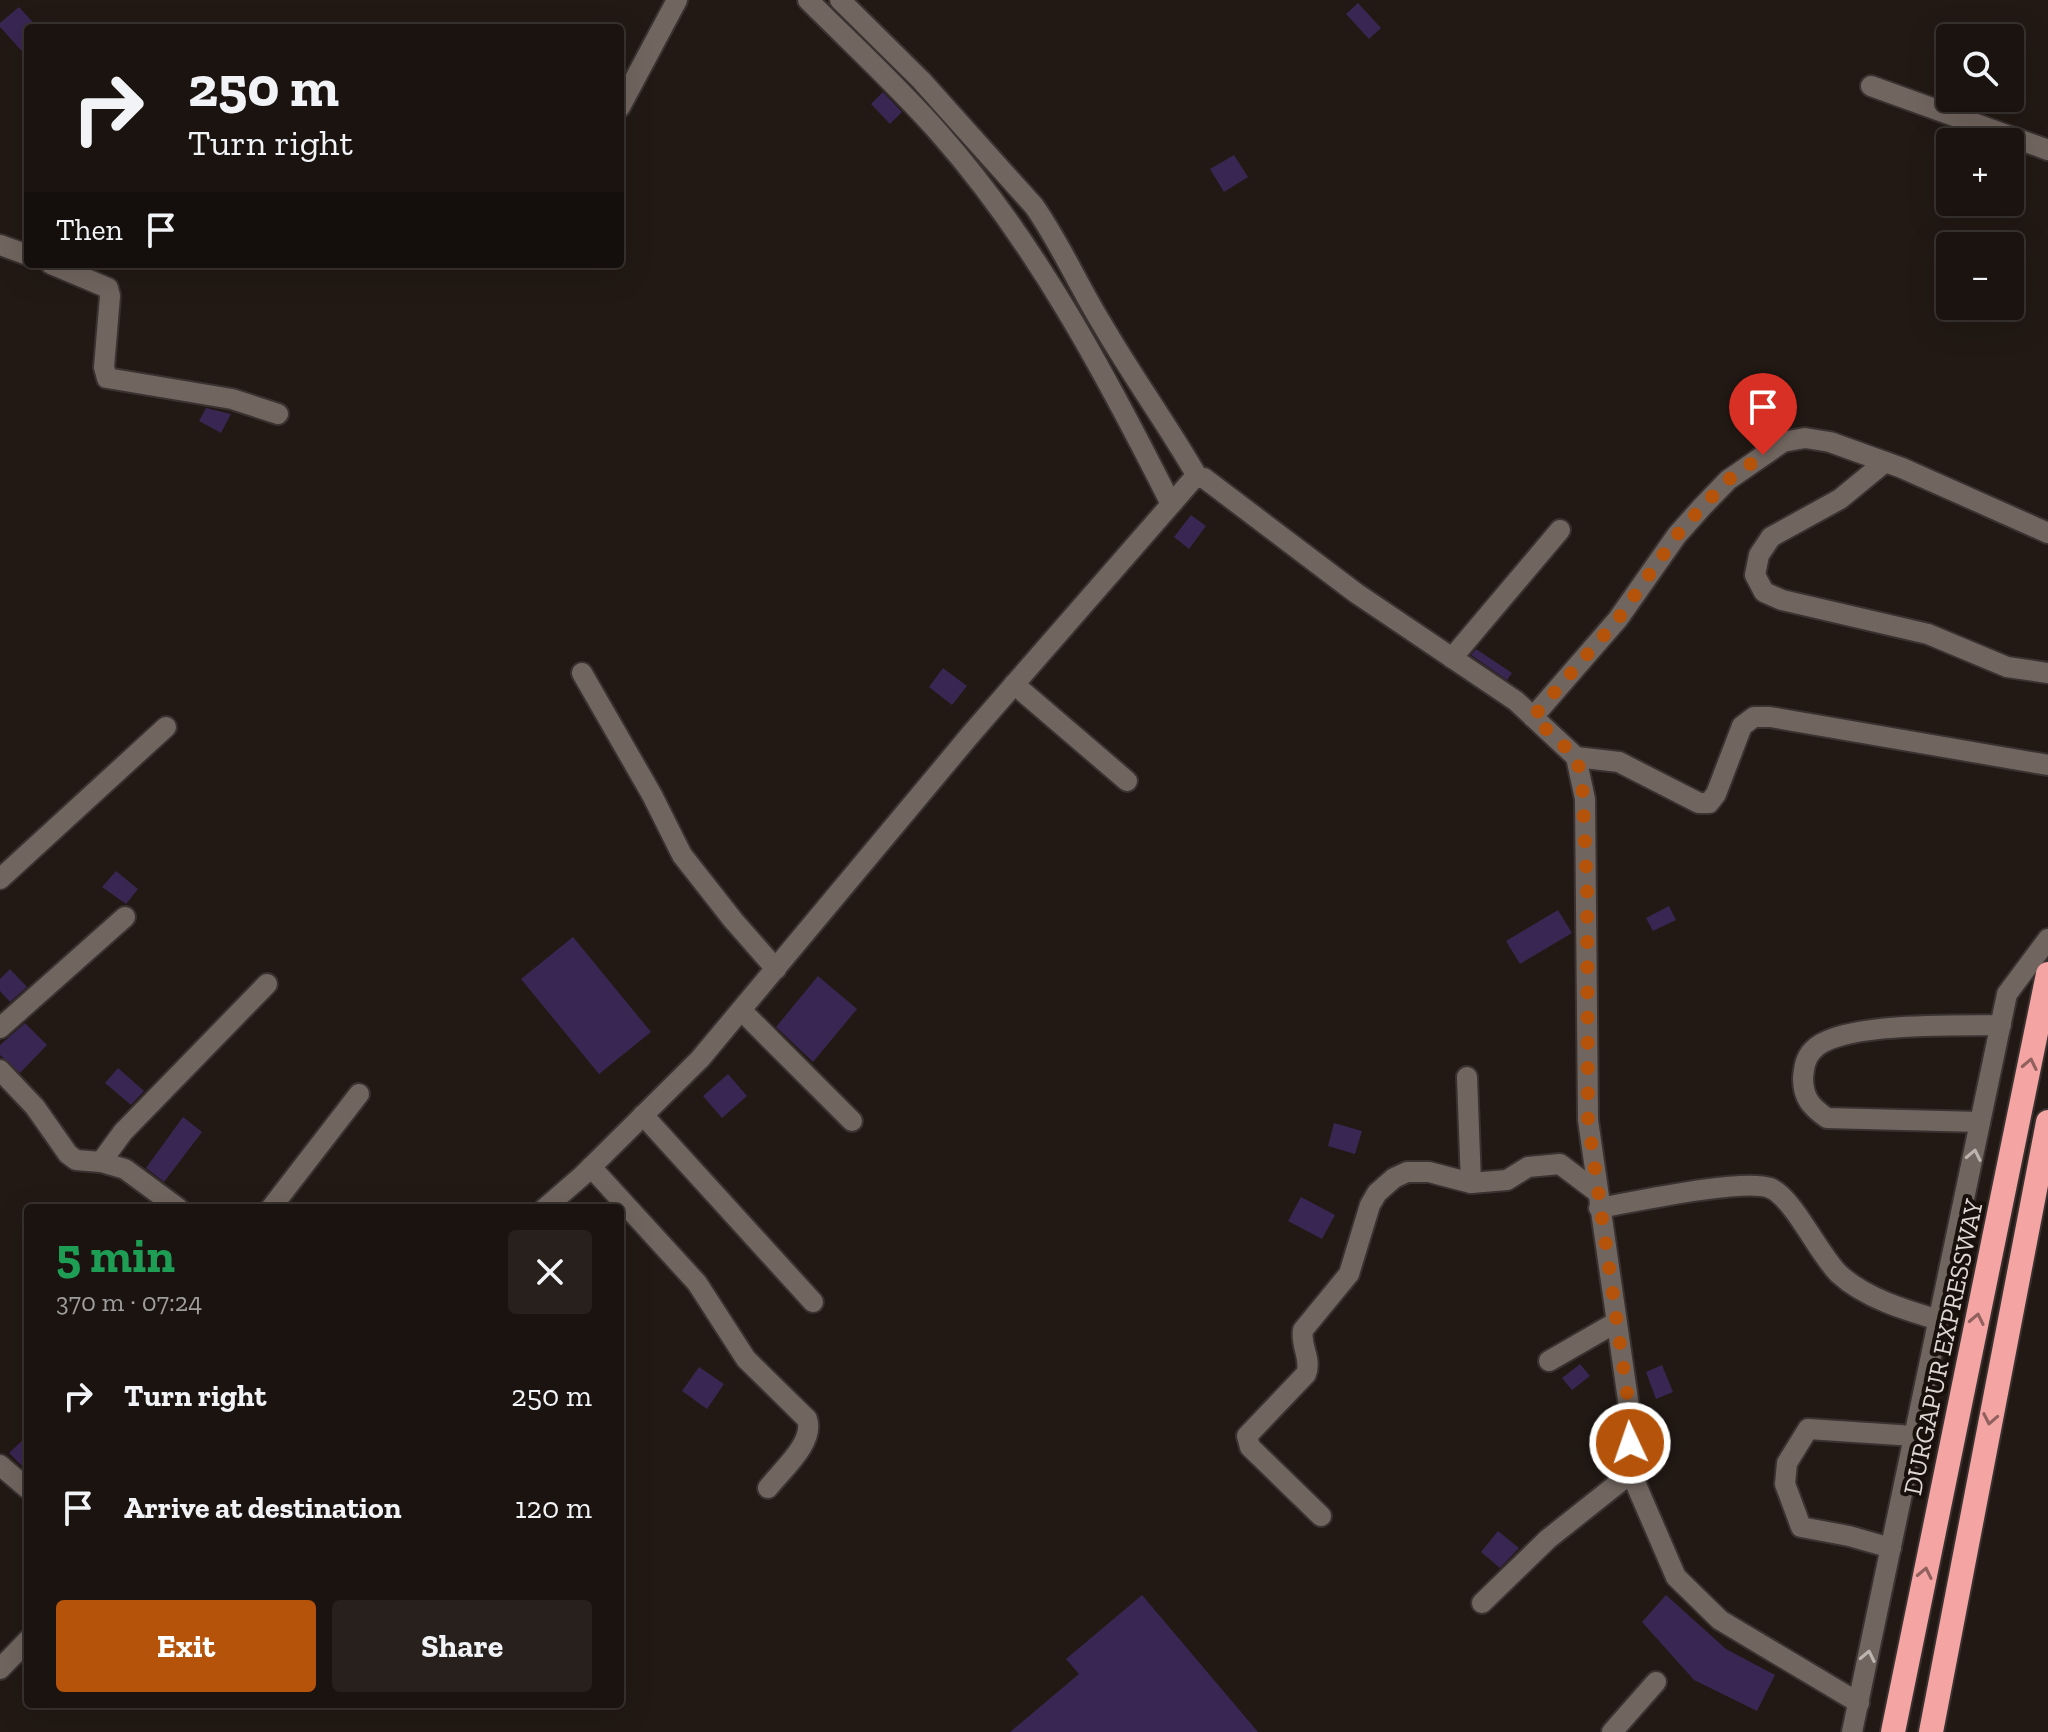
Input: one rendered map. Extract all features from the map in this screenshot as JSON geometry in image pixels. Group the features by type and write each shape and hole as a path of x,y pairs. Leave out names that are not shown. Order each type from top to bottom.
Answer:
{"highway":[{"name":"DURGAPUR EXPRESSWAY","path":"1893,1732 2048,974"},
{"path":"1931,1732 2048,1122"}],"street":[{"path":"624,99 677,0"},
{"path":"808,0 940,133 989,195 1045,276 1123,406 1185,488"},
{"path":"840,0 921,80 1034,206 1118,351 1178,442 1185,488"},
{"path":"1871,86 2048,150"},
{"path":"0,245 24,254"},
{"path":"60,268 108,288 110,296 104,367 107,378 232,399 278,414"},
{"path":"1533,717 1618,619 1677,535 1728,480 1783,442 1805,438 1830,442 1885,462 2048,533"},
{"path":"1885,462 1840,499 1771,537 1759,555 1755,575 1764,592 1782,600 1928,634 2007,667 2048,673"},
{"path":"549,1204 700,1059 1014,684 1185,488 1204,478 1356,593 1516,701 1576,757 1585,799 1588,1120 1630,1414 1631,1473 1676,1577 1720,1620 1859,1703"},
{"path":"1452,658 1560,530"},
{"path":"582,673 652,795 682,855 776,969"},
{"path":"1014,684 1127,781"},
{"path":"1576,757 1619,762 1699,803 1709,803 1716,794 1742,726 1754,717 1770,717 2048,765"},
{"path":"0,879 166,727"},
{"path":"0,1028 125,917"},
{"path":"1852,1732 2007,994 2048,939"},
{"path":"101,1162 123,1132 267,984"},
{"path":"742,1011 852,1121"},
{"path":"1980,1122 1827,1118 1812,1108 1803,1091 1804,1065 1812,1050 1828,1040 1869,1030 1899,1026 2001,1025"},
{"path":"0,1070 35,1107 68,1154 76,1160 101,1162 125,1169 173,1204"},
{"path":"1467,1077 1471,1183"},
{"path":"274,1204 359,1094"},
{"path":"643,1115 813,1302"},
{"path":"1321,1516 1250,1447 1247,1436 1306,1374 1309,1364 1302,1341 1303,1330 1349,1274 1370,1205 1377,1193 1394,1178 1407,1172 1429,1172 1471,1183 1507,1180 1528,1167 1560,1164 1598,1200 1747,1184 1771,1188 1785,1200 1838,1273 1859,1288 1893,1304 1939,1320"},
{"path":"591,1167 697,1283 746,1359 807,1419 810,1428 804,1442 768,1488"},
{"path":"1549,1361 1615,1323"},
{"path":"1891,1548 1801,1527 1785,1484 1787,1463 1808,1429 1914,1436"},
{"path":"0,1465 24,1486"},
{"path":"1482,1603 1548,1539 1631,1473"},
{"path":"0,1669 24,1644"},
{"path":"1613,1732 1656,1682"}],"building":[{"path":"1358,3 1381,28 1369,39 1346,14"},
{"path":"19,7 34,24 24,24 24,54 0,27 0,23"},
{"path":"883,92 902,112 890,124 871,104"},
{"path":"1234,155 1248,177 1224,192 1210,169"},
{"path":"206,408 231,414 221,433 199,421"},
{"path":"1191,515 1206,526 1189,549 1174,537"},
{"path":"1476,649 1512,673 1507,680 1471,655"},
{"path":"943,668 967,686 952,705 929,687"},
{"path":"116,871 138,889 126,904 102,887"},
{"path":"1669,906 1676,920 1653,931 1646,918"},
{"path":"1558,910 1572,933 1520,964 1506,941"},
{"path":"573,937 651,1032 599,1074 521,979"},
{"path":"10,969 27,987 10,1002 0,991 0,979"},
{"path":"818,976 857,1009 813,1062 776,1027"},
{"path":"25,1023 47,1045 20,1073 0,1055 0,1045"},
{"path":"118,1068 144,1091 131,1105 105,1083"},
{"path":"728,1074 747,1096 722,1118 703,1096"},
{"path":"183,1117 202,1132 164,1182 146,1168"},
{"path":"1334,1123 1362,1131 1355,1154 1328,1146"},
{"path":"1301,1197 1335,1215 1322,1239 1288,1221"},
{"path":"1580,1364 1590,1376 1572,1390 1562,1378"},
{"path":"1662,1365 1673,1392 1656,1399 1646,1372"},
{"path":"699,1367 724,1384 707,1409 682,1391"},
{"path":"24,1439 24,1468 9,1453"},
{"path":"1498,1531 1519,1548 1500,1568 1481,1552"},
{"path":"1142,1595 1258,1732 1010,1732 1079,1674 1066,1659"},
{"path":"1666,1595 1726,1649 1775,1675 1757,1711 1694,1680 1642,1622"}],"route":[{"path":"1630,1443 1630,1414 1588,1120 1585,799 1576,757 1533,717 1641,590 1677,535 1728,480 1763,455"}]}
